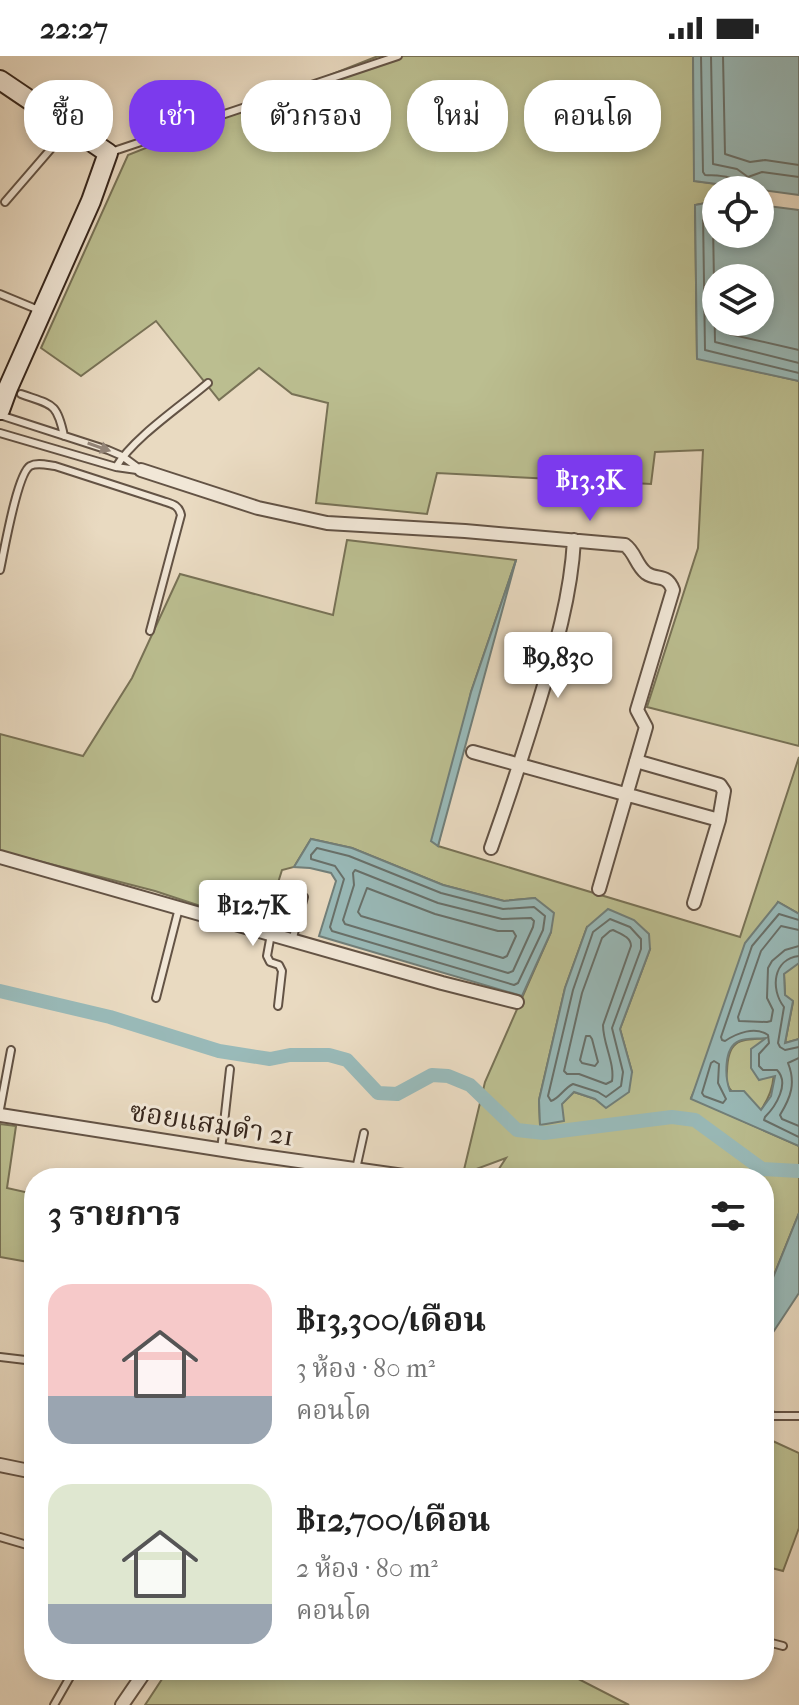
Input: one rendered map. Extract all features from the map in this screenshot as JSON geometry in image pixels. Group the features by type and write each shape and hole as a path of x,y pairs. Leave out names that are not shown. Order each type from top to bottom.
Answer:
{"street":[{"path":"0,80 24,96"},
{"path":"0,412 91,201 108,153"},
{"path":"141,470 258,508 327,523 625,545 632,550 648,575 665,579 672,585 637,710 646,727 599,889"},
{"path":"491,848 559,637 573,567 574,540"},
{"path":"473,752 719,820"},
{"path":"636,761 720,785 724,791 719,820 694,903"},
{"path":"0,857 517,1002"},
{"name":"ซอยแสมดำ 21","path":"0,1112 312,1168"},
{"path":"0,1465 24,1470"},
{"path":"122,1705 139,1680"}],"lane":[{"path":"108,153 398,56"},
{"path":"5,202 49,152"},
{"path":"0,294 42,312"},
{"path":"116,467 122,456 208,383"},
{"path":"21,394 54,407 59,414 64,436"},
{"path":"0,412 122,456 141,470"},
{"path":"0,433 116,467 141,470"},
{"path":"0,570 20,479 30,466 39,463 55,466 176,506 181,515 150,631"},
{"path":"292,941 304,897"},
{"path":"156,998 179,908"},
{"path":"271,934 267,956 282,971 278,1006"},
{"path":"0,1112 11,1050"},
{"path":"221,1150 230,1069"},
{"path":"356,1168 364,1133"},
{"path":"0,1357 24,1360"},
{"path":"774,1416 799,1416"},
{"path":"0,1537 24,1544"},
{"path":"774,1644 783,1646"},
{"path":"54,1705 68,1680"}],"green space":[{"path":"378,56 693,56 695,181 702,182 702,204 695,205 697,358 799,381 799,746 647,707 698,548 703,450 655,452 651,484 437,473 427,514 316,503 328,403 292,394 259,368 219,400 156,321 81,376 41,348 128,155 136,152 225,152 225,117 241,110 241,152 391,152 391,80 317,80"},
{"path":"347,540 516,560 471,692 438,846 740,937 799,757 799,914 778,902 691,1098 799,1146 799,1213 774,1275 774,1168 500,1168 506,1158 479,1168 464,1168 485,1082 551,932 535,898 504,901 443,885 352,848 311,839 294,867 282,870 264,927 155,891 0,851 0,734 83,756 132,678 180,574 333,615","holes":["587,927 650,949 620,1029 632,1072 595,1099 574,1092 540,1125 539,1100 565,988"]},
{"path":"797,963 799,1039 785,1043 793,1002 785,995 784,973"},
{"path":"768,1038 774,1075 771,1092 761,1110 736,1095 726,1078 730,1052 737,1043"},
{"path":"0,1124 16,1126 7,1188 24,1192 24,1261 0,1257"},
{"path":"774,1442 799,1453 799,1528 783,1571 774,1569"},
{"path":"161,1680 580,1680 629,1705 145,1705"}],"water":[{"path":"693,56 799,56 799,195 774,192 774,176 702,176 702,182 694,181"},
{"path":"702,204 702,248 774,248 774,207 799,210 799,381 697,359 695,205"},
{"path":"516,560 438,846 431,841 471,692"},
{"path":"311,839 352,848 443,885 504,901 535,898 554,913 551,932 522,996 319,936 336,881 331,873 294,867"},
{"path":"778,902 799,914 799,963 784,974 785,995 793,1001 785,1043 799,1039 799,1146 691,1099 745,943","holes":["766,1038 751,1049 751,1068 759,1080 775,1076 771,1096 761,1110 744,1091 730,1091 727,1079 728,1056 734,1045 742,1040"]},
{"path":"608,909 634,920 649,934 650,949 620,1029 632,1072 629,1092 606,1108 595,1099 574,1092 562,1104 564,1121 540,1125 539,1100 565,988 587,927"},
{"path":"799,1213 799,1293 774,1331 774,1275"}],"waterway":[{"path":"0,991 110,1017 219,1051 270,1059 290,1055 329,1055 347,1060 378,1093 397,1094 432,1075 448,1076 470,1085 517,1130 544,1133 672,1117 695,1120 761,1168"},
{"path":"774,1170 799,1171"}]}
